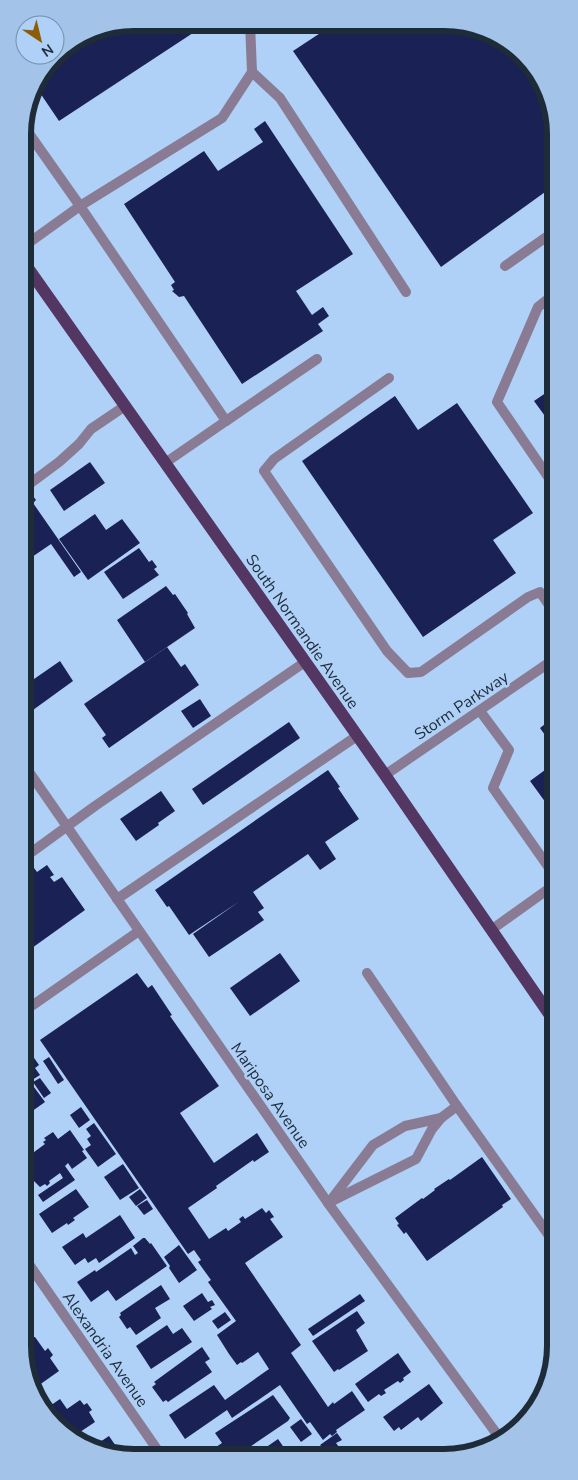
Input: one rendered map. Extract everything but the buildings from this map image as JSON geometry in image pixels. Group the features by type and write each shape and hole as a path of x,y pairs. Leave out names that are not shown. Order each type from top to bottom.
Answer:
{"main road":[{"name":"South Normandie Avenue","path":"31,272 357,736 547,1011"}],"street":[{"path":"31,241 80,206 222,118 252,72 250,31"},
{"path":"252,72 280,98 406,292"},
{"path":"31,136 226,421"},
{"path":"505,266 547,237"},
{"path":"547,300 538,307 497,402 547,475"},
{"path":"165,463 317,359"},
{"path":"388,378 274,459 264,472 387,651 408,673 421,672 528,597 540,592 547,602"},
{"path":"31,483 59,462 79,444 91,429 125,406"},
{"path":"31,852 66,826 305,662"},
{"name":"Storm Parkway","path":"384,775 547,664"},
{"path":"480,711 509,750 493,788 547,865"},
{"path":"117,899 357,736"},
{"name":"Mariposa Avenue","path":"31,776 328,1203 497,1434"},
{"path":"491,930 547,890"},
{"path":"33,1005 139,931"},
{"path":"368,974 457,1106 547,1233"},
{"path":"328,1203 416,1159 432,1129 457,1106"},
{"path":"328,1203 373,1145 405,1126 442,1118"},
{"name":"Alexandria Avenue","path":"31,1267 157,1449"}]}
